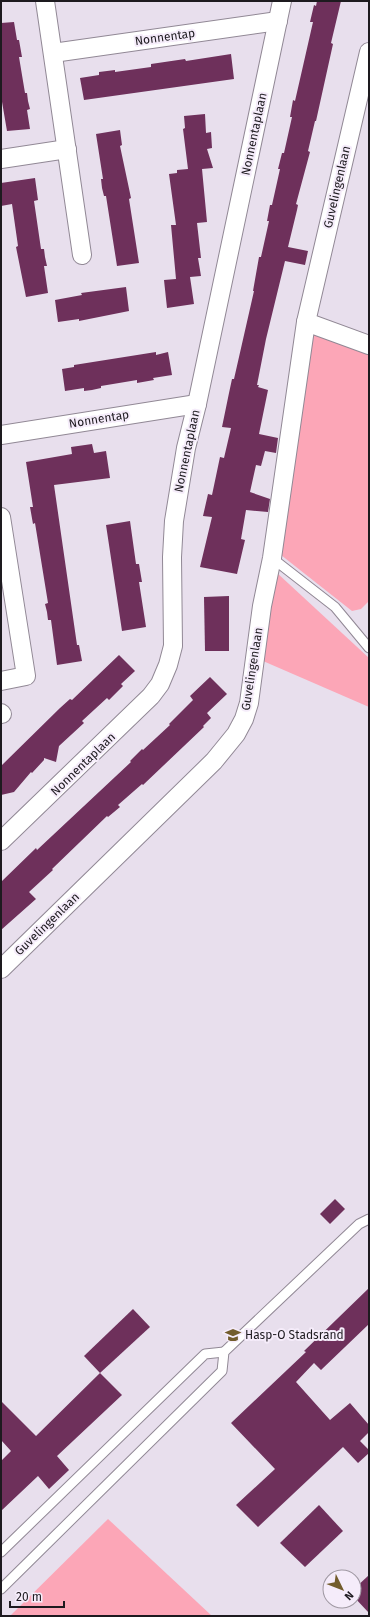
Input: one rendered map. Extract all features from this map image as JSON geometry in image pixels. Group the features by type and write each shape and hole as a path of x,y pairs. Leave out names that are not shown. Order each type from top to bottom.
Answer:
{"street":[{"path":"45,1 82,255"},
{"name":"Nonnentaplaan","path":"1,841 128,721 160,684 168,665 173,646 172,557 174,521 186,448 197,404 282,1"},
{"name":"Nonnentap","path":"53,53 278,21"},
{"name":"Guvelingenlaan","path":"1,969 214,761 236,734 244,719 249,703 262,606 272,558 306,322 369,52"},
{"path":"1,158 67,149"},
{"path":"306,322 369,345"},
{"name":"Nonnentap","path":"1,435 197,404"},
{"path":"1,517 26,676 1,681"}],"lane":[{"path":"272,558 335,607 369,648"},
{"path":"1,1552 205,1354 224,1352 359,1224 369,1219"},
{"path":"1,1589 222,1372 224,1352"}],"shaded area":[{"path":"315,332 369,352 369,601 361,609 352,611 281,555 310,335"},
{"path":"276,572 369,658 369,707 263,661"},
{"path":"108,1519 212,1616 10,1616"}],"building":[{"path":"317,1 341,1 331,43 333,44 308,151 310,152 296,204 298,205 288,247 308,251 305,265 285,261 266,339 257,385 259,385 258,387 268,390 259,434 278,438 276,453 265,451 261,466 256,465 250,492 270,499 268,512 246,510 241,539 245,540 237,574 200,567 212,517 203,516 208,494 212,495 220,457 224,458 231,428 222,427 232,379 234,379 254,291 259,257 261,257 269,221 267,221 270,205 272,205 280,169 278,169 282,153 284,153 292,117 290,117 293,100 295,101 313,22 310,22 314,5 316,6"},
{"path":"14,22 22,57 19,57 25,93 27,93 30,109 27,110 30,129 7,131 1,96 1,23"},
{"path":"231,54 234,79 84,100 80,78 99,75 99,72 115,70 115,72 151,67 151,64 185,59 186,61"},
{"path":"205,114 206,133 211,132 212,148 207,149 213,168 202,169 207,222 197,223 201,258 198,258 201,276 190,277 194,304 167,308 164,280 176,279 171,225 176,225 169,174 177,173 177,170 188,169 183,129 185,128 184,116"},
{"path":"120,130 122,145 120,146 131,198 129,199 139,263 117,266 106,196 104,196 102,188 101,179 103,179 96,134"},
{"path":"35,178 38,200 34,201 41,249 44,249 47,266 44,266 48,293 26,297 16,247 18,246 12,204 1,206 1,183"},
{"path":"126,287 129,311 79,321 79,319 58,322 55,300 82,295 81,293"},
{"path":"156,352 156,355 168,352 172,375 153,378 154,380 137,383 137,380 101,386 101,388 92,390 84,391 84,388 65,391 62,369 74,367 74,365"},
{"path":"92,444 94,453 106,451 110,478 54,485 77,645 79,645 82,661 57,665 51,620 48,620 45,604 48,603 35,523 33,524 30,507 33,507 26,462 72,454 71,447"},
{"path":"130,521 136,564 139,564 142,582 139,582 146,627 122,631 106,525"},
{"path":"229,596 229,651 205,651 204,597"},
{"path":"119,655 135,671 121,684 123,686 109,700 107,698 82,721 84,723 59,746 56,762 44,758 44,760 32,773 31,772 14,792 1,795 1,766 60,708 70,699 72,700"},
{"path":"210,677 227,694 207,713 211,718 203,726 204,727 143,785 142,784 118,805 120,807 108,817 107,816 29,892 36,899 1,930 1,882 36,848 37,850 131,762 130,761 142,749 143,750 170,725 169,724 193,700 190,696"},
{"path":"335,1199 345,1209 330,1224 320,1214"},
{"path":"369,1288 369,1324 321,1370 314,1363 296,1382 330,1420 350,1403 369,1425 369,1432 360,1441 369,1450 369,1453 358,1463 343,1447 258,1527 236,1505 275,1469 231,1423 306,1352 304,1351"},
{"path":"133,1309 150,1327 100,1373 84,1356"},
{"path":"100,1373 122,1395 57,1456 69,1470 49,1489 38,1476 1,1511 1,1461 11,1451 1,1440 1,1401 36,1436"},
{"path":"319,1505 343,1531 305,1567 280,1543"},
{"path":"369,1575 369,1613 362,1606 362,1582"}],"place":[{"name":"Hasp-O Stadsrand","path":"233,1335"}]}
